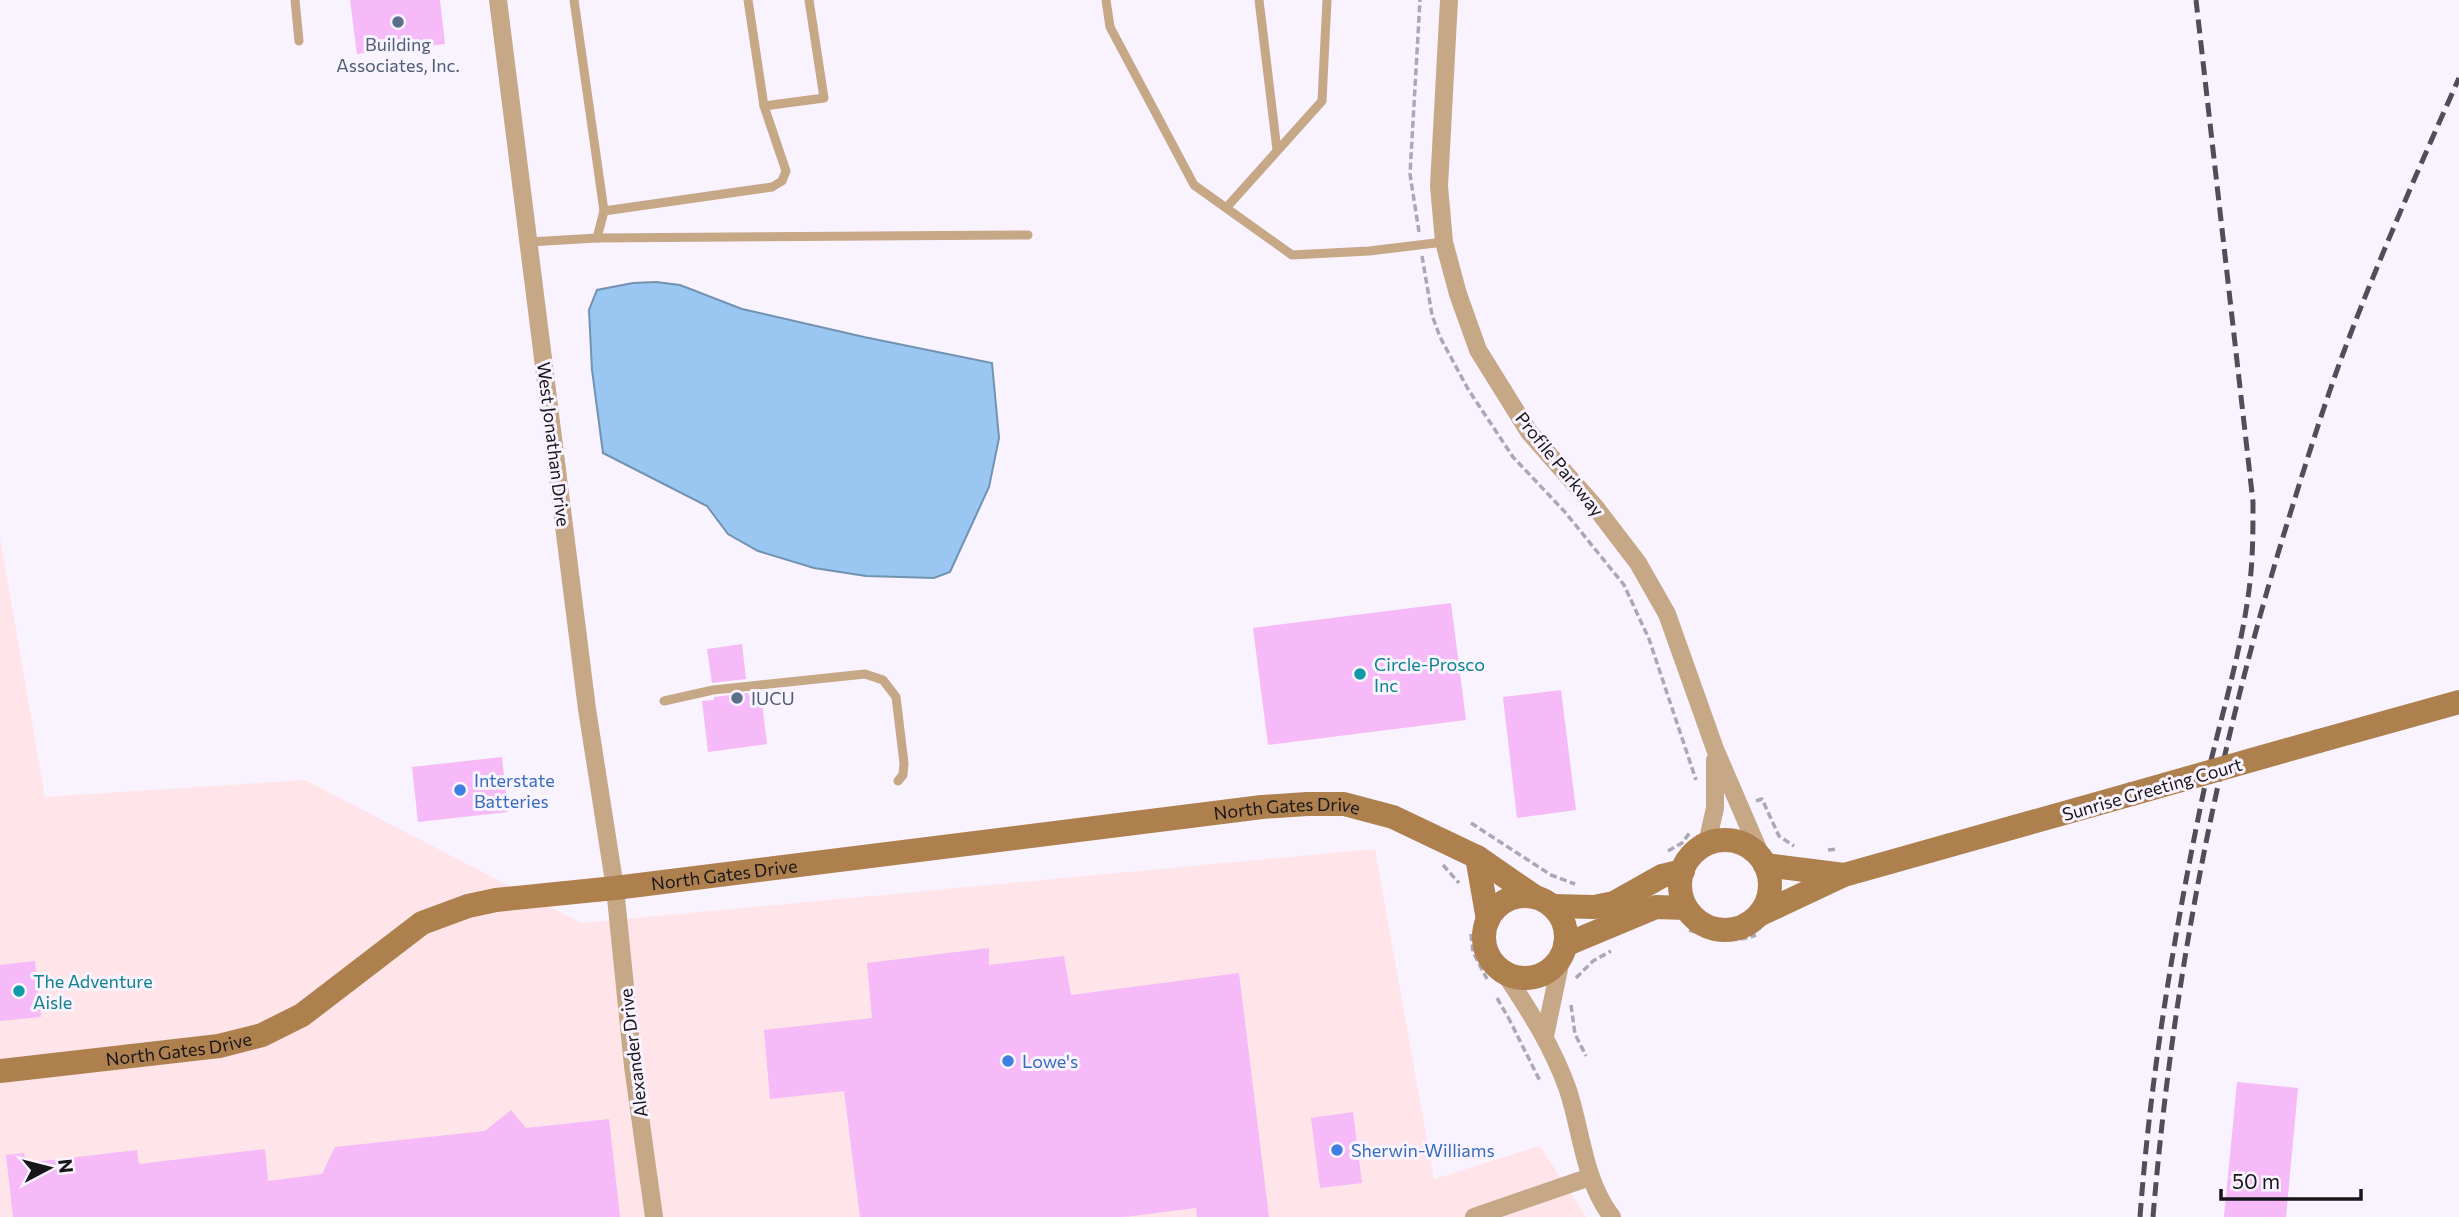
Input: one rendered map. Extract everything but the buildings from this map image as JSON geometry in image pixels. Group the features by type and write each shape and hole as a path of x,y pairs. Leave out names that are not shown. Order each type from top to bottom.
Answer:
{"street":[{"name":"West Jonathan Drive","path":"498,0 587,709 615,888"},
{"name":"Profile Parkway","path":"1449,0 1439,175 1444,242 1458,294 1478,350 1529,432 1596,508 1638,563 1667,614 1715,749 1763,862"},
{"name":"Sunrise Greeting Court","path":"1761,923 1844,875 2459,702"},
{"name":"Profile Parkway","path":"1700,835 1715,808 1715,749"},
{"name":"North Gates Drive","path":"0,1071 154,1055 243,1041 302,1015 422,923 496,900 615,888 1262,807 1345,804 1382,814 1477,857 1544,902"},
{"path":"1495,980 1530,978 1543,974 1554,966 1563,950 1656,907 1685,918 1695,919 1707,927 1721,931 1761,923 1771,886 1763,862 1751,848 1737,841 1700,835 1683,871 1681,894 1685,918"},
{"path":"1477,857 1479,924 1484,931 1495,980 1545,1036 1568,1089 1590,1177 1612,1217"},
{"name":"Sunrise Greeting Court","path":"1763,862 1844,875"},
{"path":"1479,924 1502,903 1524,896 1544,902 1594,907 1614,903 1662,876 1683,871"},
{"name":"Alexander Drive","path":"615,888 633,1066 654,1217"},
{"path":"1544,902 1564,924 1563,950 1545,1036"},
{"path":"1474,1217 1590,1177"}],"lane":[{"path":"295,0 299,41"},
{"path":"574,0 604,211 597,238"},
{"path":"604,211 772,187 782,181 786,171 764,106 748,0"},
{"path":"764,106 824,98 809,0"},
{"path":"1106,0 1110,27 1194,185 1226,208 1292,255 1382,250 1444,242"},
{"path":"1259,0 1277,150"},
{"path":"1226,208 1322,101 1327,0"},
{"path":"528,242 597,238 1028,235"},
{"path":"664,701 713,690 865,674 883,680 896,697 904,763 903,775 898,781"}],"path":[{"path":"1413,198 1410,174 1420,0"},
{"path":"1430,301 1440,337 1468,389 1513,457 1565,512 1624,585 1649,639 1696,780"},
{"path":"1756,801 1762,799 1779,836 1800,848"},
{"path":"1471,823 1551,875 1577,884"},
{"path":"1658,856 1700,835"},
{"path":"1818,850 1838,849"},
{"path":"1442,864 1463,887"},
{"path":"1685,918 1711,938 1731,940 1751,937 1761,923"},
{"path":"1479,924 1473,952 1495,980 1508,1017 1540,1081"},
{"path":"1573,985 1578,974 1613,950"},
{"path":"1569,996 1575,1034 1586,1056"},
{"path":"1508,1017 1514,1013"}],"shaded area":[{"path":"0,537 45,797 305,780 581,923 1375,849 1434,1179 1540,1146 1586,1217 0,1217"}],"water":[{"path":"656,282 680,285 742,309 992,363 999,438 989,487 950,572 934,578 866,576 814,568 758,551 728,534 707,506 603,453 592,370 589,310 597,290"}],"railway":[{"path":"2140,1217 2156,1065 2171,964 2205,785 2246,611 2252,552 2253,502 2196,0"},
{"path":"2153,1217 2173,1038 2202,860 2221,772 2265,598 2344,352 2459,78"}],"place":[{"name":"Building Associates, Inc.","path":"398,22"},
{"name":"Circle-Prosco Inc","path":"1360,674"},
{"name":"IUCU","path":"737,698"},
{"name":"Interstate Batteries","path":"460,790"},
{"name":"The Adventure Aisle","path":"19,991"},
{"name":"Lowe's","path":"1008,1061"},
{"name":"Sherwin-Williams","path":"1337,1150"}]}
